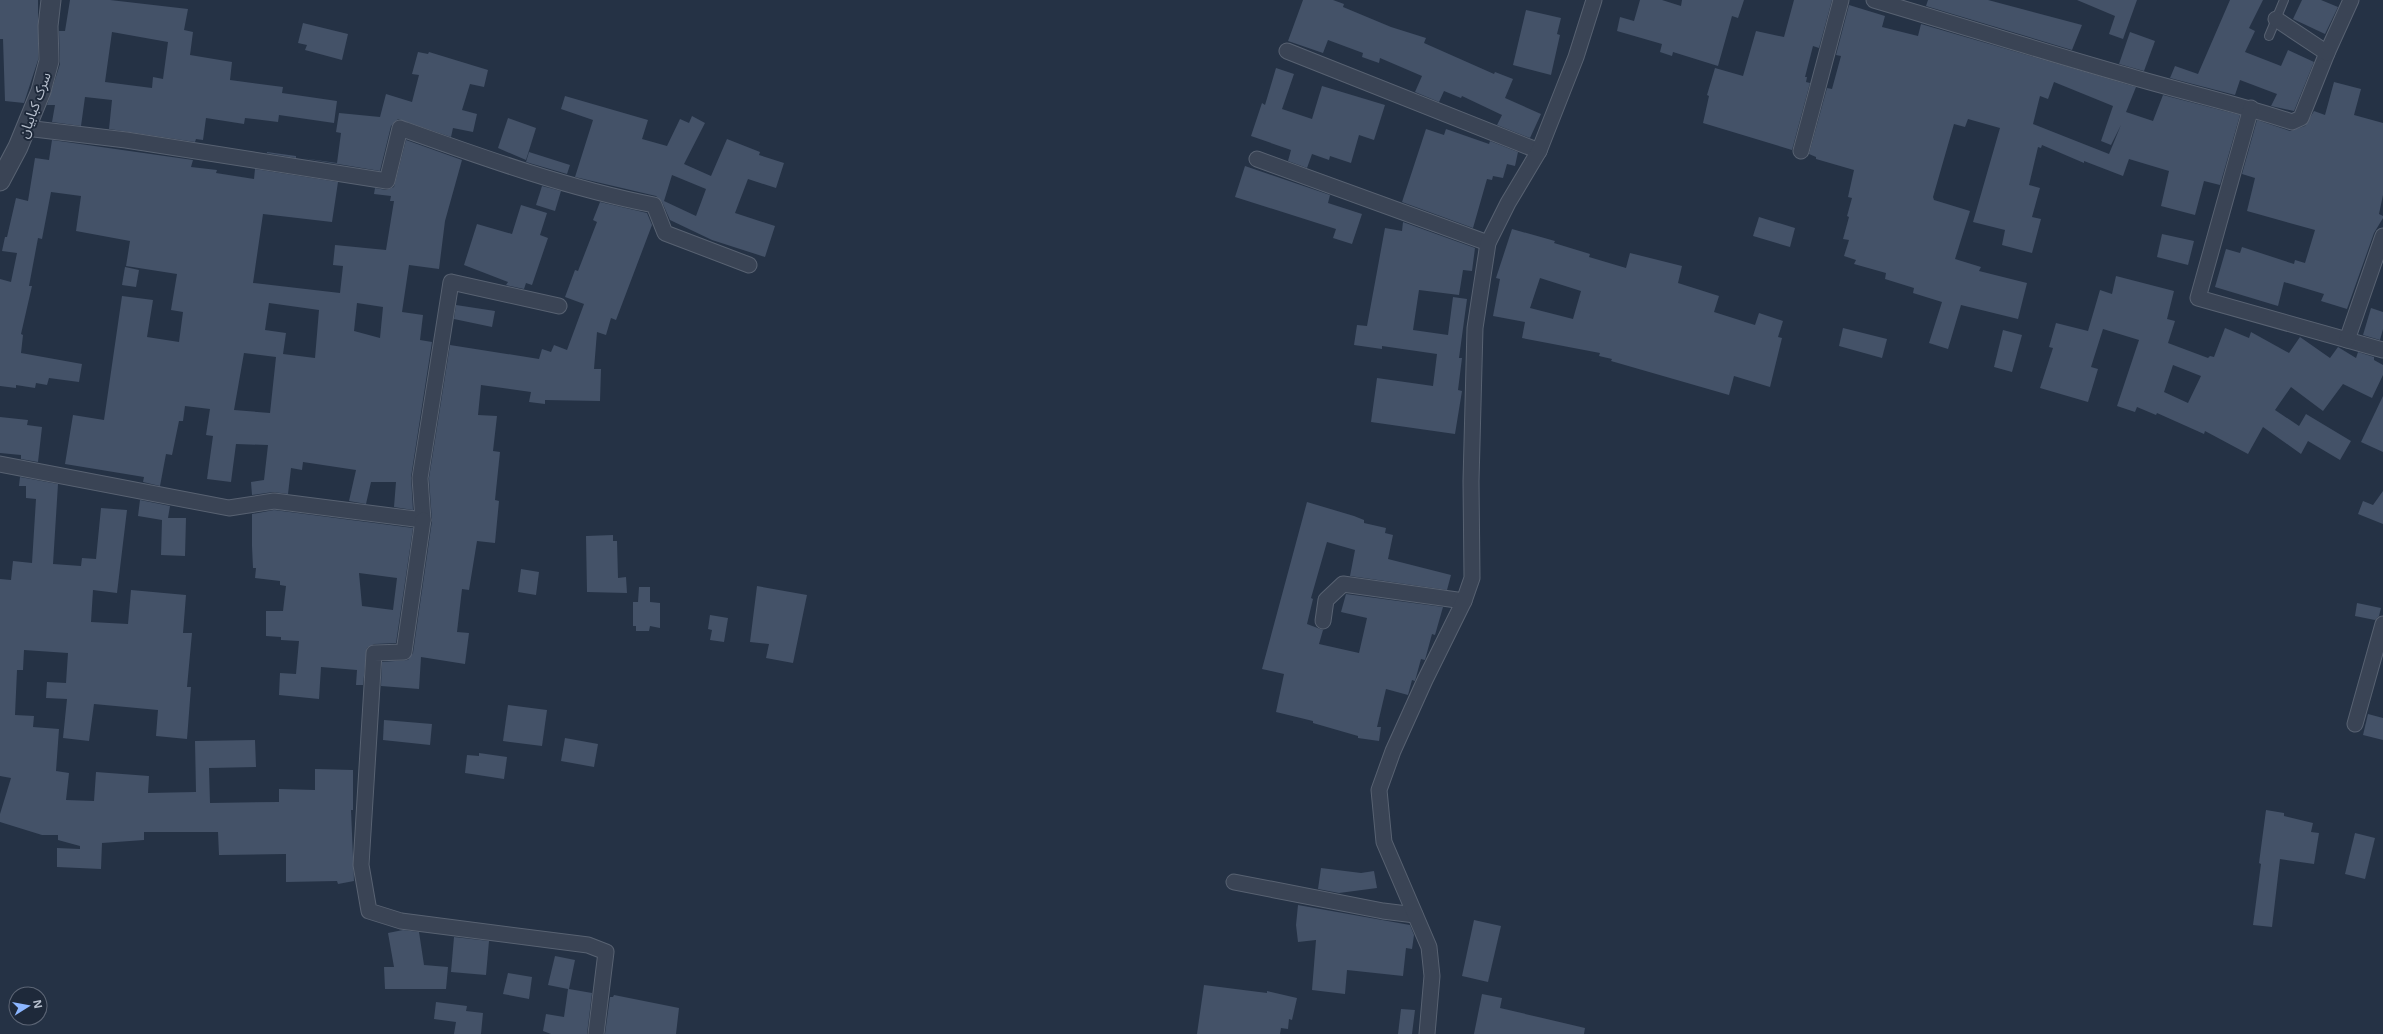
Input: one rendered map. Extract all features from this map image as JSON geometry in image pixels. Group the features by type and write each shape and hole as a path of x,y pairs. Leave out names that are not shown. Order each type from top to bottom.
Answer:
{"street":[{"name":"سرک کبابیان","path":"0,182 26,128 41,91 49,60 48,26 51,0"},
{"path":"1427,1034 1432,976 1429,947 1384,842 1379,790 1422,688 1464,601 1472,578 1471,481 1475,328 1488,243 1508,203 1539,151 1576,56 1594,0"},
{"path":"1801,151 1841,0"},
{"path":"1874,0 2128,76 2207,98 2251,108 2292,122 2301,118 2327,53 2352,0"},
{"path":"2276,19 2327,53"},
{"path":"1287,51 1539,151"},
{"path":"2251,108 2198,298 2383,350"},
{"path":"26,128 126,140 387,181 400,128 519,170 605,195 654,205 665,234 749,265"},
{"path":"1256,159 1488,243"},
{"path":"2347,340 2383,236"},
{"path":"559,306 451,282 420,478 423,520 404,652 374,653 361,865 369,911 401,922 588,945 606,952 596,1034"},
{"path":"0,464 229,508 274,502 423,520"},
{"path":"1323,621 1326,600 1343,584 1464,601"},
{"path":"2355,724 2383,624"},
{"path":"1234,882 1383,911 1415,915"}],"lane":[{"path":"2269,36 2284,0"}],"building":[{"path":"0,0 38,0 38,60 24,103 5,101 3,39 0,39"},
{"path":"70,0 110,0 188,9 184,30 193,32 190,55 232,62 230,80 283,87 282,93 337,101 334,123 279,115 278,122 245,118 244,124 206,118 203,140 196,139 195,142 109,129 112,100 85,97 81,126 52,122 55,105 47,105 60,64 59,31 65,31","holes":["112,32 168,42 163,79 153,77 152,88 105,82"]},
{"path":"1303,0 1333,0 1344,4 1343,7 1391,27 1426,38 1424,43 1494,74 1495,72 1513,79 1505,98 1541,114 1530,138 1497,125 1502,115 1462,96 1461,98 1444,91 1439,102 1415,92 1422,76 1380,58 1379,63 1362,57 1363,53 1328,40 1323,53 1288,41"},
{"path":"1640,0 1662,0 1681,6 1682,0 1744,0 1738,18 1732,16 1718,66 1673,52 1672,56 1660,52 1662,44 1617,31 1620,17 1634,21"},
{"path":"1794,0 1832,0 1819,48 1813,46 1805,77 1807,77 1806,82 1810,83 1792,150 1703,123 1709,96 1707,95 1715,68 1743,76 1756,31 1784,37"},
{"path":"1928,0 1988,0 2082,25 2072,50 1926,6"},
{"path":"2077,0 2137,0 2123,39 2109,34 2115,16"},
{"path":"2230,0 2263,0 2249,28 2255,31 2245,52 2281,66 2288,50 2314,62 2294,111 2271,106 2277,94 2240,80 2235,95 2170,78 2175,66 2198,74"},
{"path":"2302,0 2321,0 2338,7 2325,34 2293,19"},
{"path":"1849,5 1885,16 1882,27 1918,36 1921,24 2136,87 2126,112 2153,121 2163,95 2240,115 2220,185 2204,181 2195,215 2161,206 2169,171 2129,159 2123,176 2084,161 2084,163 2042,145 2041,148 2038,147 2029,185 2040,188 2032,217 2041,219 2032,253 2002,245 2005,230 1973,222 2000,128 1968,119 1965,127 1954,124 1933,197 1934,200 1970,211 1955,259 1981,267 1979,271 2027,283 2018,319 1961,305 1948,349 1929,343 1942,302 1913,293 1914,288 1885,279 1886,273 1854,264 1856,260 1844,256 1849,240 1843,239 1849,217 1847,216 1852,198 1848,197 1854,170 1816,159 1816,157 1809,154 1827,88 1832,89 1841,56 1836,55","holes":["2054,82 2113,106 2101,141 2111,145 2121,125 2109,154 2033,124 2040,96 2048,99"]},
{"path":"1526,10 1561,18 1557,34 1560,35 1551,75 1513,65"},
{"path":"303,23 348,34 342,60 305,50 307,45 298,43"},
{"path":"2130,32 2155,41 2144,71 2119,64"},
{"path":"418,52 428,54 429,52 488,70 484,87 470,84 462,110 477,114 473,132 453,128 451,137 398,119 391,126 380,171 302,158 337,163 341,133 336,132 339,113 380,117 386,94 412,102 419,75 412,74"},
{"path":"1276,68 1294,74 1282,109 1312,119 1322,86 1385,105 1374,140 1359,135 1351,163 1330,156 1329,160 1312,154 1307,168 1288,161 1291,150 1251,136 1262,103 1265,105"},
{"path":"2334,82 2361,89 2354,115 2383,123 2383,195 2379,214 2383,216 2383,218 2374,233 2347,309 2321,301 2324,294 2284,282 2278,306 2215,287 2226,249 2240,253 2242,247 2294,264 2295,260 2305,263 2315,230 2247,211 2255,178 2242,174 2257,120 2290,131 2305,126 2314,111 2325,115"},
{"path":"565,96 648,120 642,139 667,146 680,119 689,123 692,116 705,123 684,164 711,176 727,139 760,152 759,155 784,163 776,188 748,179 735,213 775,226 765,257 712,240 670,220 662,202 656,196 575,177 593,120 561,109","holes":["672,175 706,189 696,216 664,201"]},
{"path":"508,118 536,128 526,160 498,148"},
{"path":"1426,129 1444,135 1446,129 1489,144 1490,141 1518,152 1515,166 1507,164 1503,178 1493,176 1492,180 1487,179 1473,228 1402,202"},
{"path":"52,140 193,160 191,167 217,170 216,173 254,179 255,169 338,182 332,222 263,214 253,283 340,293 343,266 333,265 335,245 386,250 394,201 390,201 391,196 374,194 375,188 386,190 394,187 406,140 462,160 445,221 439,269 409,265 402,312 423,315 420,340 432,342 411,477 413,510 394,507 396,482 371,482 366,504 349,501 356,470 303,462 302,470 291,468 288,494 273,492 252,495 251,482 264,480 268,445 236,444 231,482 207,479 213,436 206,435 210,409 185,406 183,421 179,421 172,455 166,454 160,486 143,482 144,477 65,464 73,415 104,420 122,296 153,300 147,337 179,342 183,312 171,310 177,274 126,266 130,241 76,231 81,196 51,192 42,239 38,238 29,286 32,286 21,334 23,335 21,353 82,364 79,382 49,378 47,385 36,383 35,388 16,385 16,388 0,386 0,279 11,282 17,253 2,251 5,237 7,237 16,198 28,201 35,158 49,160","holes":["269,303 319,310 315,358 283,354 286,333 265,330","357,303 383,307 380,338 354,331","244,353 276,357 270,413 234,410"]},
{"path":"529,152 570,165 567,174 526,162"},
{"path":"267,153 296,156 296,158"},
{"path":"1245,166 1330,195 1328,203 1362,214 1352,244 1333,238 1336,229 1235,197"},
{"path":"542,186 561,191 555,211 536,205"},
{"path":"600,202 647,213 652,225 616,320 611,318 606,335 597,332 594,369 601,369 600,401 545,400 545,404 529,402 531,392 481,385 478,415 497,416 493,451 500,452 495,500 499,501 495,543 477,541 469,590 462,589 457,632 469,633 465,664 421,657 419,689 381,686 382,662 408,660 413,653 432,521 429,478 450,345 539,359 542,349 551,352 554,345 567,350 584,304 565,297 575,270 578,271 597,222 593,220"},
{"path":"521,205 547,213 540,235 548,238 532,285 526,283 524,289 506,285 508,282 464,265 477,224 512,234"},
{"path":"1759,217 1795,228 1790,247 1753,236"},
{"path":"1403,222 1475,248 1472,271 1463,270 1459,295 1419,290 1413,330 1448,335 1453,297 1467,299 1459,358 1462,358 1458,390 1462,391 1455,434 1371,422 1377,378 1433,386 1437,354 1382,346 1382,349 1354,345 1357,325 1367,326 1385,228 1402,231"},
{"path":"1512,229 1555,241 1554,243 1590,254 1589,257 1626,268 1630,253 1682,266 1678,283 1719,296 1714,312 1755,325 1759,313 1783,321 1778,337 1782,338 1770,387 1734,376 1729,395 1611,361 1612,359 1599,356 1600,353 1522,338 1525,322 1493,316 1500,279 1496,278","holes":["1540,278 1581,291 1573,319 1530,308"]},
{"path":"2162,234 2194,241 2188,265 2157,257"},
{"path":"125,267 139,270 136,287 122,285"},
{"path":"2116,276 2174,291 2167,319 2175,321 2168,343 2208,358 2210,356 2214,357 2225,328 2249,338 2251,332 2289,353 2300,337 2330,358 2338,347 2356,358 2358,352 2374,357 2374,360 2383,365 2383,375 2372,398 2343,384 2323,411 2291,387 2275,410 2299,426 2306,414 2351,441 2340,460 2308,441 2301,454 2263,427 2248,454 2205,431 2204,434 2157,413 2156,415 2137,407 2135,412 2117,406 2139,340 2103,329 2091,367 2098,369 2088,402 2040,388 2053,348 2049,347 2056,323 2088,331 2100,290 2112,294","holes":["2173,365 2201,376 2188,403 2164,392"]},
{"path":"456,305 495,311 492,327 454,319"},
{"path":"2371,308 2383,312 2383,329 2380,340 2363,335"},
{"path":"1843,328 1887,339 1882,358 1839,346"},
{"path":"2003,330 2022,335 2012,372 1994,367"},
{"path":"2383,396 2383,452 2361,442"},
{"path":"0,417 28,420 27,425 42,427 38,462 21,459 21,455 0,453"},
{"path":"20,477 58,484 53,564 81,566 82,558 96,559 101,508 127,510 117,593 93,590 91,622 128,624 131,590 186,595 183,633 192,633 187,687 191,687 187,739 156,736 158,710 94,704 89,741 63,738 67,699 46,698 47,682 66,683 68,653 24,650 23,670 17,670 15,715 34,716 33,727 59,729 56,771 69,773 66,800 94,801 96,772 149,776 148,793 196,792 195,741 255,740 256,767 209,768 210,803 279,802 279,789 315,790 315,769 353,770 353,810 351,810 354,881 338,884 337,881 286,882 286,854 219,855 218,832 144,832 144,840 102,843 101,869 57,867 57,848 80,849 80,846 58,840 58,835 42,835 0,822 0,814 11,778 0,776 0,579 11,580 13,561 32,563 36,499 26,498 26,486 19,486"},
{"path":"2383,491 2383,524 2358,514 2363,501 2373,505"},
{"path":"140,500 170,506 168,518 186,518 185,556 161,555 162,520 138,516"},
{"path":"1307,502 1354,516 1364,520 1364,523 1386,528 1385,533 1393,535 1388,559 1451,575 1447,590 1350,576 1355,550 1327,542 1311,598 1313,599 1307,624 1323,630 1319,644 1359,653 1367,618 1341,612 1346,594 1443,607 1435,635 1432,634 1425,660 1421,659 1415,681 1412,680 1408,695 1386,689 1377,727 1381,727 1379,741 1358,738 1358,736 1313,723 1313,721 1276,712 1284,674 1262,669"},
{"path":"274,510 413,528 396,643 374,644 367,648 363,685 356,685 357,670 321,667 319,699 279,695 280,673 296,674 299,641 281,640 281,637 266,636 266,611 283,611 286,586 280,585 280,581 255,578 256,568 253,568 252,514","holes":["359,573 397,578 393,610 362,606"]},
{"path":"613,535 613,541 617,541 618,578 626,577 627,593 587,592 586,536"},
{"path":"521,569 539,572 536,595 518,592"},
{"path":"757,586 807,595 793,663 766,658 769,644 750,642"},
{"path":"639,587 650,587 650,602 660,603 660,628 650,626 649,631 636,631 636,626 633,626 633,602 638,602"},
{"path":"2357,603 2381,608 2379,616 2375,620 2355,616"},
{"path":"710,615 728,618 724,642 710,640 712,630 708,629"},
{"path":"508,705 547,710 542,746 503,741"},
{"path":"2368,714 2383,718 2383,740 2363,735"},
{"path":"384,720 432,724 430,745 383,740"},
{"path":"565,738 598,744 594,767 561,761"},
{"path":"479,753 507,757 504,779 465,773 467,755 479,756"},
{"path":"2266,810 2284,813 2284,816 2313,823 2311,832 2319,833 2314,864 2280,859 2272,927 2253,925"},
{"path":"2355,833 2375,838 2365,879 2345,874"},
{"path":"1321,868 1361,873 1374,871 1377,888 1339,893 1318,889"},
{"path":"1298,905 1410,925 1414,935 1412,949 1406,948 1403,976 1347,970 1345,994 1312,990 1316,940 1298,942 1296,925"},
{"path":"1474,920 1501,926 1488,982 1462,976"},
{"path":"403,930 419,932 424,965 448,967 446,989 385,989 384,967 394,967 388,933"},
{"path":"454,937 489,941 486,975 451,972"},
{"path":"555,956 575,960 569,989 592,993 587,1034 551,1034 543,1031 546,1014 564,1017 568,989 548,985"},
{"path":"508,973 532,977 529,999 503,994"},
{"path":"1204,985 1267,993 1267,991 1297,998 1292,1020 1289,1019 1288,1029 1281,1028 1280,1034 1197,1034"},
{"path":"1482,994 1502,998 1500,1008 1585,1028 1584,1034 1474,1034"},
{"path":"614,995 679,1008 676,1034 605,1034 610,997 613,997"},
{"path":"436,1002 467,1006 466,1011 483,1013 481,1034 454,1034 456,1022 434,1019"},
{"path":"1401,1009 1415,1010 1412,1034 1398,1034"}]}
